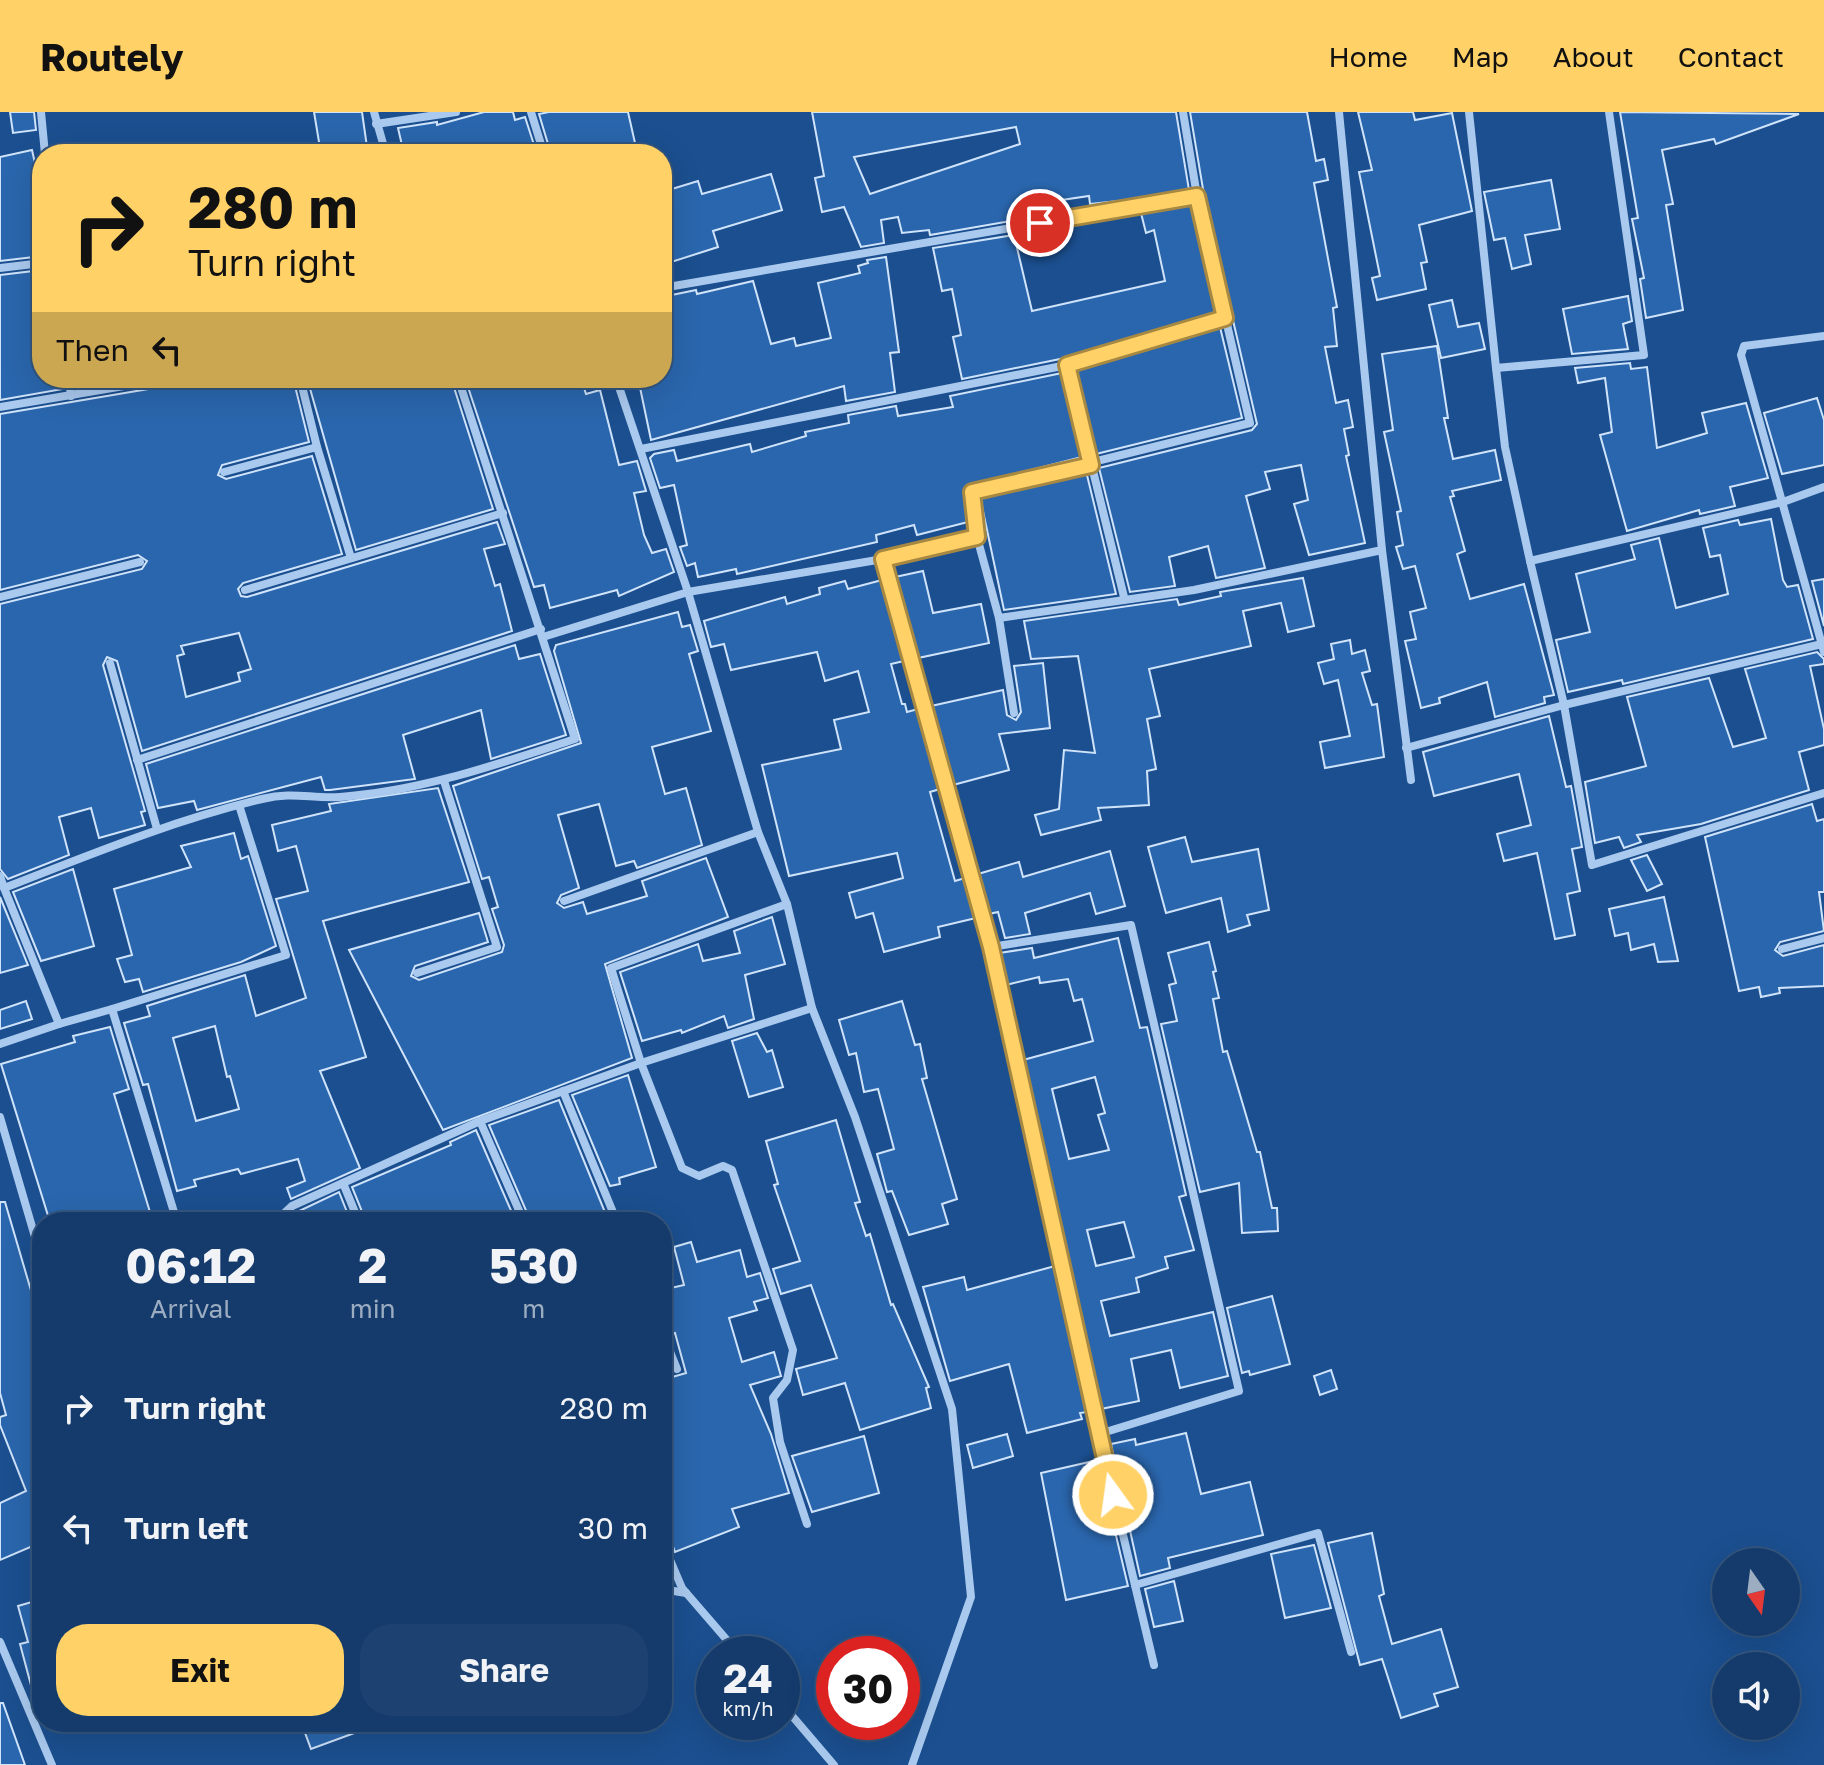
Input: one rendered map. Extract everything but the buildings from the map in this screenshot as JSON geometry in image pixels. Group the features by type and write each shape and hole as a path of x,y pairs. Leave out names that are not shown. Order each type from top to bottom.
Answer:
{"street":[{"path":"41,112 44,144"},
{"path":"374,112 383,144"},
{"path":"376,124 456,112"},
{"path":"531,112 541,144"},
{"path":"1014,713 999,618 977,537 972,492 1091,465 1250,423 1197,196 1183,112"},
{"path":"1339,112 1382,550 1411,780"},
{"path":"1469,112 1505,447 1564,705 1592,865 1824,793"},
{"path":"1496,368 1644,355 1609,112"},
{"path":"672,286 1197,196"},
{"path":"0,268 32,264"},
{"path":"641,449 1067,365 1225,318"},
{"path":"1406,748 1564,705 1823,648 1741,355 1744,346 1756,343 1824,336"},
{"path":"1067,365 1124,597"},
{"path":"70,388 71,396"},
{"path":"0,407 115,388"},
{"path":"302,388 351,558"},
{"path":"4,888 157,829 239,805 293,792 340,797 444,781 575,739 461,388"},
{"path":"620,388 688,592 758,832 787,904 812,1008 855,1117 952,1409 971,1597 912,1765"},
{"path":"224,472 317,447"},
{"path":"1530,561 1783,502 1824,487"},
{"path":"245,590 503,513"},
{"path":"137,760 542,633 688,592 883,559 977,537"},
{"path":"999,618 1124,597 1194,590 1382,550"},
{"path":"883,559 991,947 1099,1434 1154,1665"},
{"path":"0,597 140,562"},
{"path":"110,663 157,829"},
{"path":"417,973 497,947 444,781"},
{"path":"0,1044 286,955 239,805"},
{"path":"564,901 758,832"},
{"path":"0,876 59,1024"},
{"path":"787,904 611,968 641,1063 682,1168 699,1176 723,1166 732,1170 793,1350 787,1380 773,1398 780,1442 807,1524"},
{"path":"991,947 1131,925 1239,1391 1099,1434"},
{"path":"1782,949 1824,938"},
{"path":"286,1212 292,1206 480,1121 641,1063 812,1008"},
{"path":"112,1009 174,1212"},
{"path":"563,1091 613,1212"},
{"path":"0,1117 32,1227"},
{"path":"480,1121 520,1212"},
{"path":"343,1183 355,1212"},
{"path":"672,1357 677,1369"},
{"path":"1135,1585 1318,1533 1351,1652"},
{"path":"672,1562 687,1593 724,1636"},
{"path":"672,1591 687,1593"},
{"path":"0,1642 32,1718"},
{"path":"800,1725 834,1765"},
{"path":"38,1732 52,1765"}],"route":[{"path":"1040,223 1197,196 1225,318 1067,365 1091,465 972,492 977,537 883,559 991,947 1113,1495"}]}
